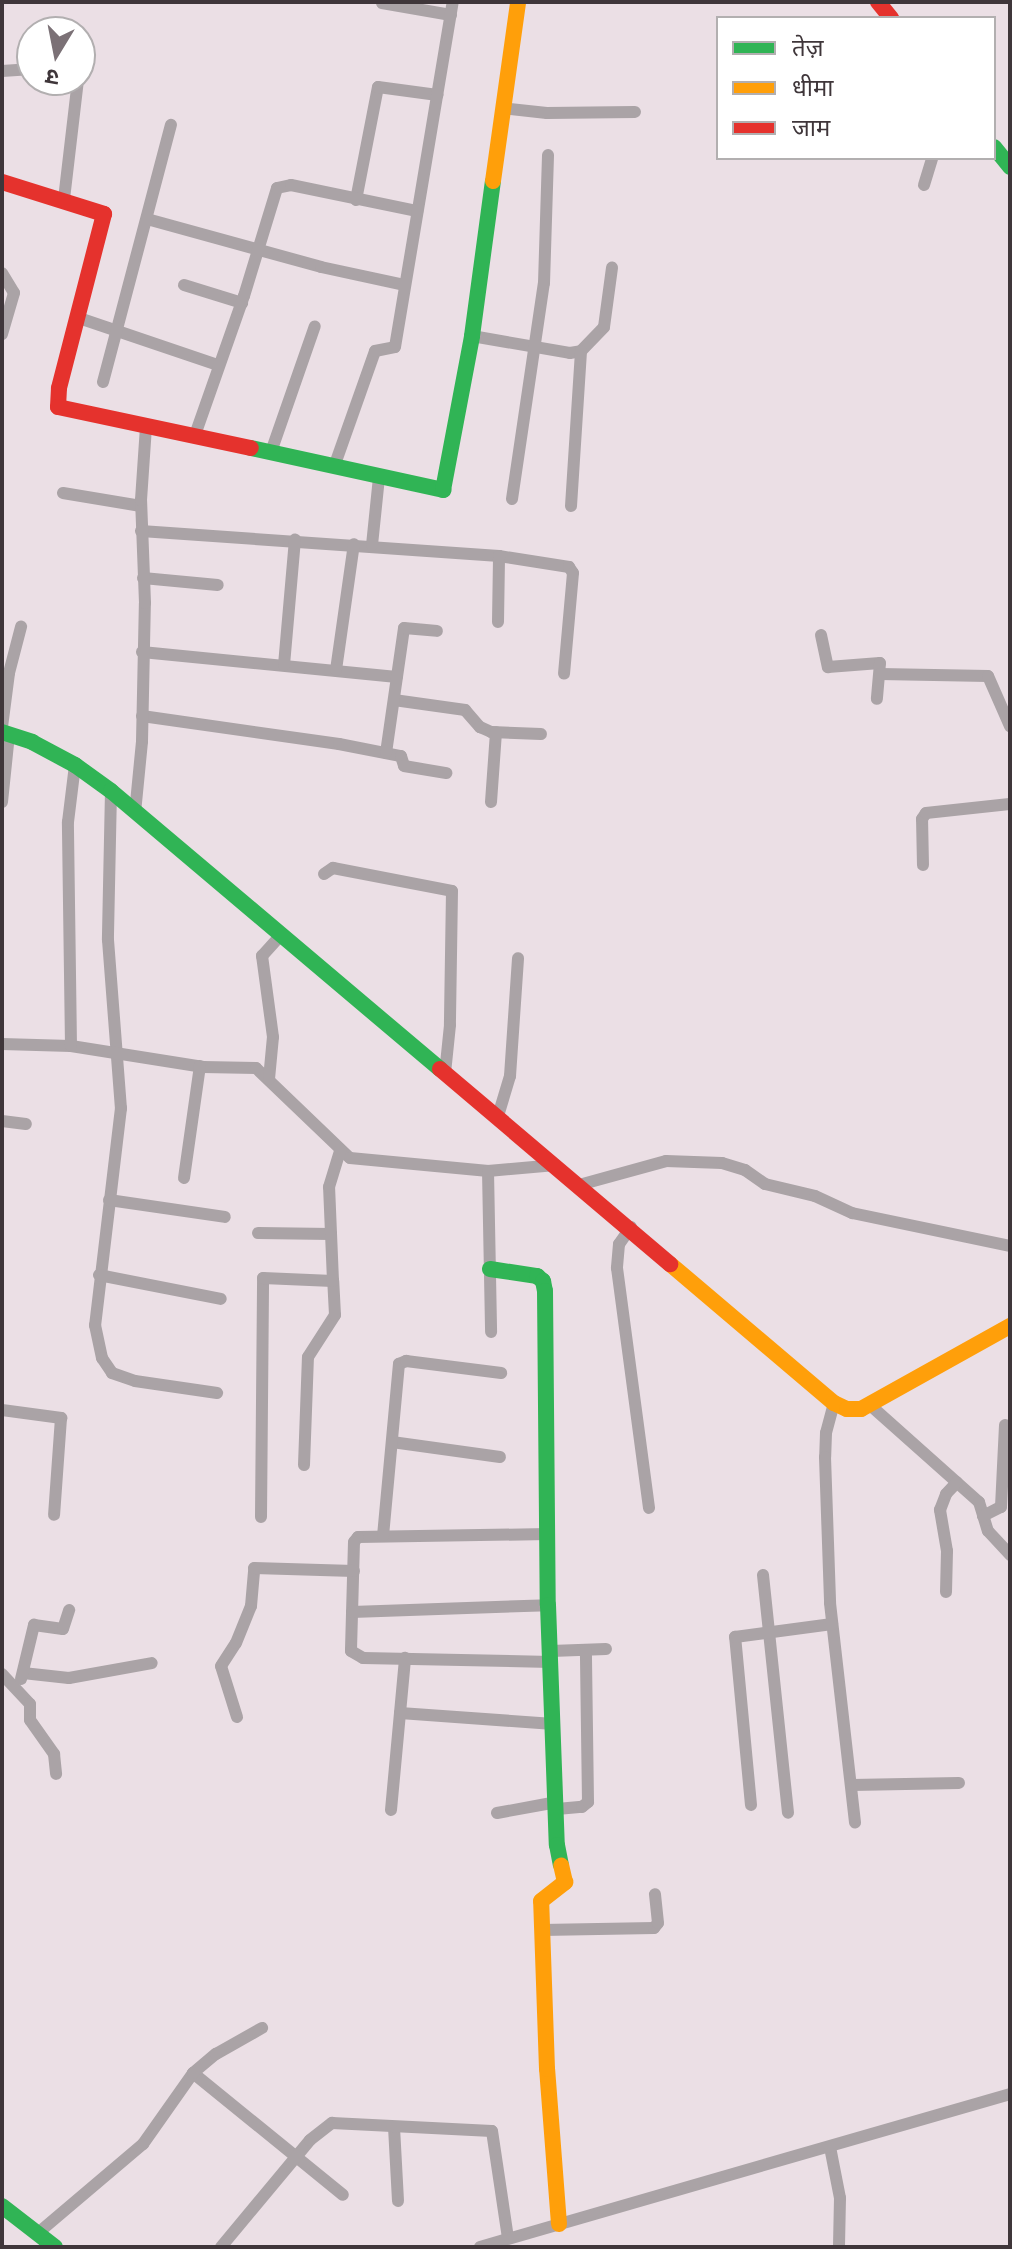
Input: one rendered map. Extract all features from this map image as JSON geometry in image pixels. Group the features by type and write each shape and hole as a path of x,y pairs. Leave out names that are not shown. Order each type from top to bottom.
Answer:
{"street":[{"path":"2,182 104,214 76,317 58,407 67,412 195,435 379,477 444,488 472,336 518,2"},
{"path":"334,467 375,351 395,347 452,8 382,3"},
{"path":"356,200 378,87 437,95"},
{"path":"64,199 76,96"},
{"path":"502,108 547,113 635,112"},
{"path":"103,382 171,125"},
{"path":"996,150 1010,167"},
{"path":"512,499 544,283 548,155"},
{"path":"924,185 931,160"},
{"path":"195,435 279,186 417,211"},
{"path":"147,219 259,251 405,285"},
{"path":"472,336 533,348 570,353 581,351 604,327 612,268"},
{"path":"2,273 14,293 2,334"},
{"path":"184,285 242,303"},
{"path":"76,317 218,365"},
{"path":"271,452 315,326"},
{"path":"571,506 581,351"},
{"path":"136,805 142,716 141,506 146,426"},
{"path":"372,545 379,477"},
{"path":"63,493 141,506"},
{"path":"141,531 295,539 499,556 572,570 564,674"},
{"path":"284,665 295,539"},
{"path":"336,670 354,544"},
{"path":"498,622 499,556"},
{"path":"143,578 218,585"},
{"path":"2,802 4,727 21,627"},
{"path":"386,753 404,628 437,631"},
{"path":"821,635 828,667 878,663 877,699"},
{"path":"142,652 397,677"},
{"path":"880,674 988,676 1010,726"},
{"path":"394,700 465,710 480,727 496,732 541,734"},
{"path":"142,716 386,753 402,756 404,766 446,773"},
{"path":"4,727 75,765 136,805 282,934 631,1227 834,1403 853,1410 870,1405 1010,1326"},
{"path":"491,802 496,732"},
{"path":"71,1046 68,832 75,765"},
{"path":"111,791 108,940 121,1108 95,1325 102,1358 112,1373 135,1381 217,1393"},
{"path":"923,865 922,819 926,813 1010,804"},
{"path":"324,874 333,868 452,891 450,1025 445,1073"},
{"path":"269,1079 272,1023 262,956 282,934"},
{"path":"498,1116 510,1076 518,958"},
{"path":"2,1044 71,1046 200,1066 250,1066 261,1070 316,1122 340,1150 356,1160 488,1171 556,1165"},
{"path":"184,1178 200,1066"},
{"path":"2,1121 26,1124"},
{"path":"304,1465 308,1357 335,1315 329,1181 340,1150"},
{"path":"579,1185 666,1161 722,1163 745,1170 765,1184 815,1196 852,1213 1010,1246"},
{"path":"488,1171 491,1332"},
{"path":"109,1200 225,1217"},
{"path":"631,1227 619,1244 617,1268 649,1508"},
{"path":"258,1233 331,1234"},
{"path":"490,1269 534,1275 543,1281 548,1605 558,1855 565,1882 560,1889 542,1898 542,1930 559,2224"},
{"path":"99,1275 221,1299"},
{"path":"261,1517 263,1278 333,1281"},
{"path":"383,1536 401,1362 501,1373"},
{"path":"834,1403 826,1433 825,1457 832,1624 855,1823"},
{"path":"870,1405 979,1502 988,1531 1010,1555"},
{"path":"2,1410 61,1418 54,1515"},
{"path":"983,1516 1001,1507 1005,1425"},
{"path":"392,1442 500,1457"},
{"path":"946,1592 947,1551 940,1510 946,1494 957,1482"},
{"path":"548,1534 383,1536 355,1540 353,1655 405,1658 551,1656 606,1649"},
{"path":"237,1717 221,1666 236,1643 251,1606 254,1568 354,1571"},
{"path":"763,1575 788,1813"},
{"path":"352,1612 548,1605"},
{"path":"18,1689 34,1625 63,1629 69,1610"},
{"path":"751,1805 734,1640 740,1633 832,1624"},
{"path":"497,1813 557,1806 582,1807 588,1802 586,1650"},
{"path":"391,1810 405,1658"},
{"path":"23,1673 69,1678 152,1663"},
{"path":"2,1674 30,1704 31,1723 54,1754 56,1774"},
{"path":"400,1713 554,1724"},
{"path":"852,1785 959,1783"},
{"path":"542,1930 654,1928 658,1923 655,1894"},
{"path":"38,2233 143,2144 193,2073 231,2044 262,2028"},
{"path":"193,2073 343,2195"},
{"path":"480,2247 1010,2094"},
{"path":"221,2247 325,2125 481,2128 494,2132 508,2238"},
{"path":"394,2127 398,2201"},
{"path":"830,2147 840,2198 839,2247"},
{"path":"2,2206 55,2247"}],"traffic: fast":[{"path":"996,150 1010,167"},
{"path":"251,448 443,490 472,336 493,181"},
{"path":"2,732 32,742 75,765 111,791 440,1069"},
{"path":"490,1269 537,1276 543,1281 545,1291 548,1605 557,1845 561,1865"},
{"path":"2,2206 55,2247"}],"traffic: slow":[{"path":"493,181 518,2"},
{"path":"670,1264 834,1403 847,1409 861,1409 1010,1326"},
{"path":"559,2224 547,2069 541,1901 565,1882 561,1865"}],"traffic: jam":[{"path":"878,2 889,16"},
{"path":"2,182 104,214 59,388 58,407 251,448"},
{"path":"440,1069 670,1264"}]}
